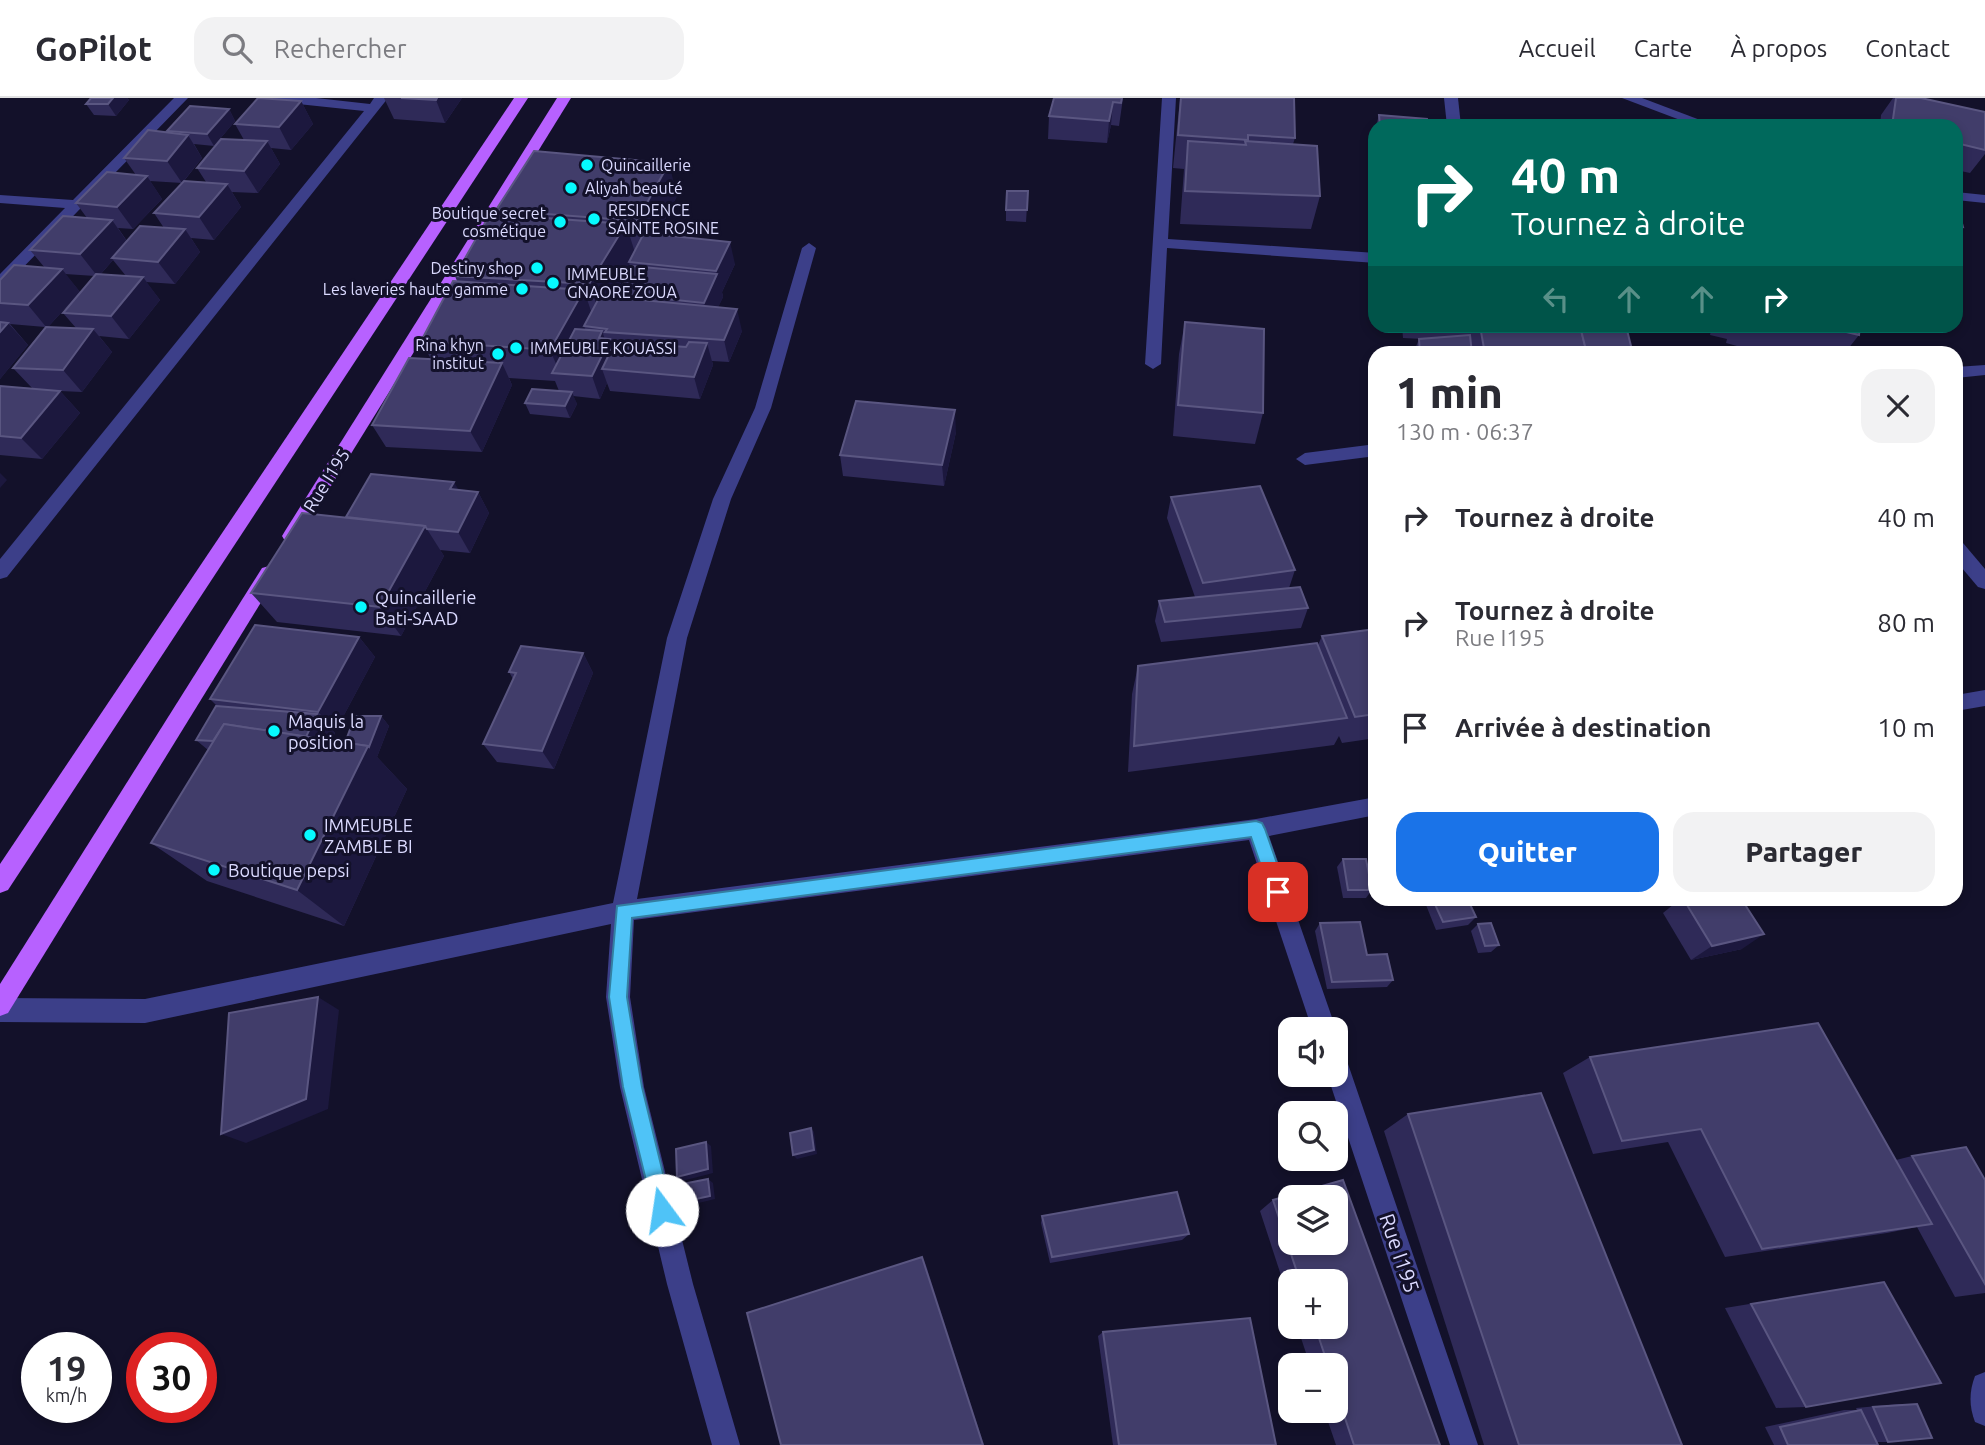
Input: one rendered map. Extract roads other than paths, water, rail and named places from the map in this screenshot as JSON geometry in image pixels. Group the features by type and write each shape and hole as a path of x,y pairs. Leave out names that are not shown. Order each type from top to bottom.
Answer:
{"main road":[{"path":"0,883 521,98"},
{"name":"Rue I195","path":"0,1007 564,98"}],"street":[{"path":"0,283 181,98"},
{"path":"279,98 377,103"},
{"path":"1153,364 1169,98"},
{"path":"1451,98 1453,119"},
{"path":"1629,98 1689,119"},
{"path":"0,572 377,103"},
{"path":"1963,197 1985,199"},
{"path":"0,199 77,205"},
{"path":"1161,243 1368,257"},
{"path":"726,1445 680,1284 632,1087 618,997 623,911 677,638 722,499 763,408 809,248"},
{"path":"1963,372 1985,370"},
{"path":"1306,459 1368,451"},
{"path":"0,543 23,541"},
{"path":"1963,556 1985,582"},
{"path":"1963,702 1985,698"},
{"path":"0,1007 145,1011 623,911 1256,829 1368,808"},
{"path":"1256,829 1320,1017"},
{"name":"Rue I195","path":"1344,1087 1464,1445"},
{"path":"1985,1385 1985,1412"}],"place":[{"name":"Quincaillerie","path":"587,165"},
{"name":"Aliyah beauté","path":"571,188"},
{"name":"RESIDENCE SAINTE ROSINE","path":"594,219"},
{"name":"Boutique secret cosmétique","path":"560,222"},
{"name":"Destiny shop","path":"537,268"},
{"name":"IMMEUBLE GNAORE ZOUA","path":"553,283"},
{"name":"Les laveries haute gamme","path":"522,289"},
{"name":"IMMEUBLE KOUASSI","path":"516,348"},
{"name":"Rina khyn institut","path":"498,354"},
{"name":"Quincaillerie Bati-SAAD","path":"361,607"},
{"name":"Maquis la position","path":"274,731"},
{"name":"IMMEUBLE ZAMBLE BI","path":"310,835"},
{"name":"Boutique pepsi","path":"214,870"}]}
